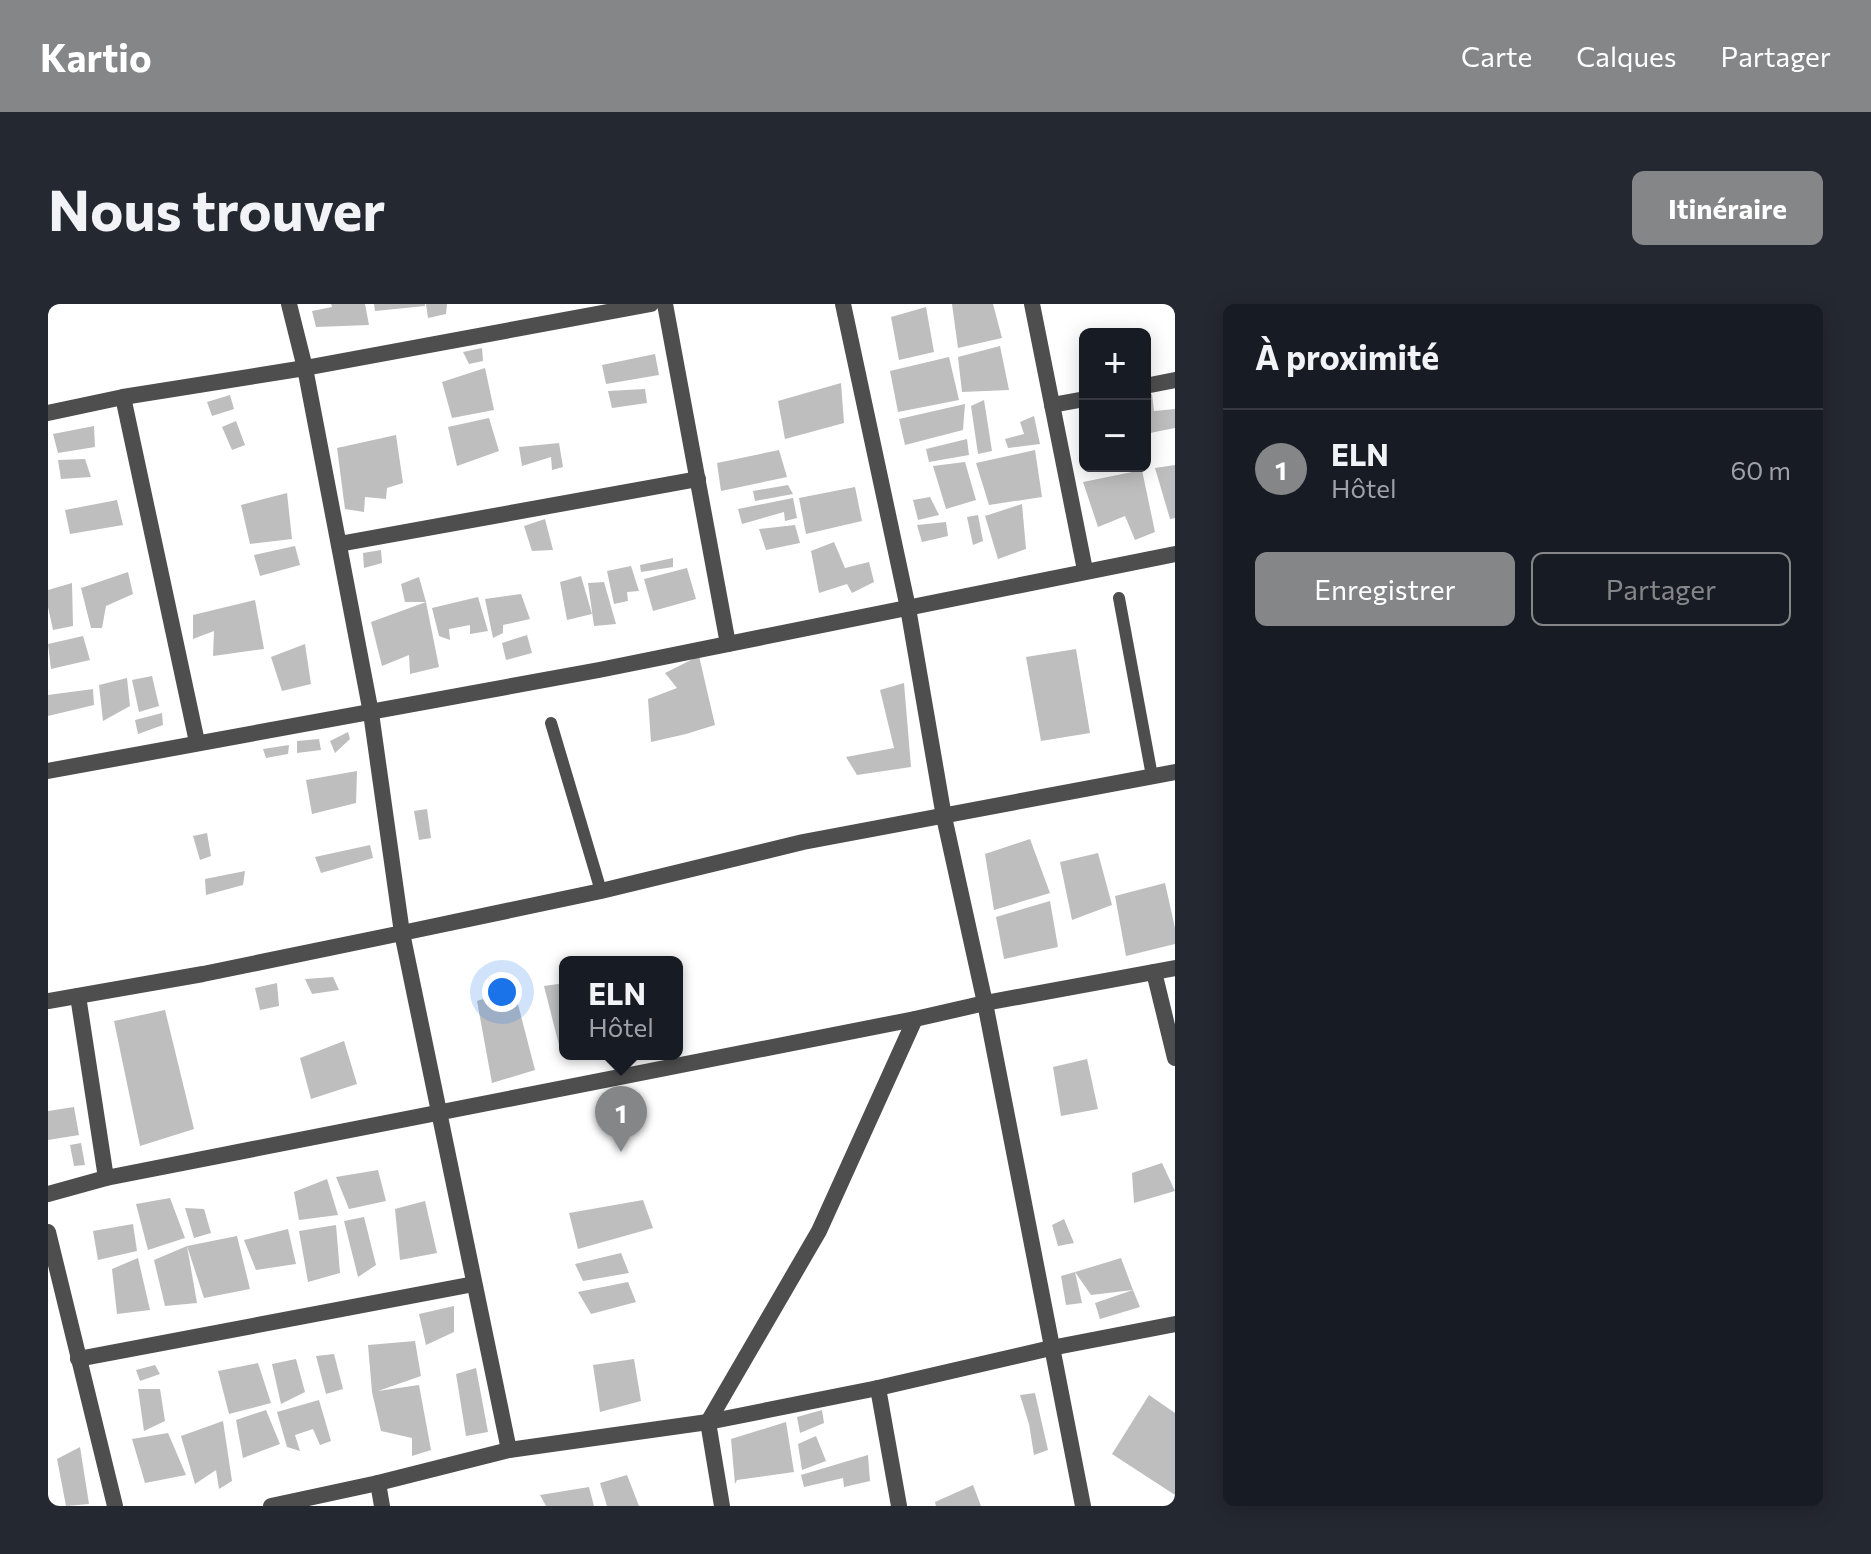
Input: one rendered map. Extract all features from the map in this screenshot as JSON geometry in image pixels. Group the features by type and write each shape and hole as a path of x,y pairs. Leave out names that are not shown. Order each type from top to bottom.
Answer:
{"street":[{"path":"289,304 305,368 371,713 402,933 509,1450"},
{"path":"48,413 123,397 305,368 651,304"},
{"path":"665,304 728,644"},
{"path":"843,304 908,608 944,817 985,1003 1083,1506"},
{"path":"1032,304 1085,570"},
{"path":"1151,385 1175,380"},
{"path":"123,397 197,742"},
{"path":"1052,405 1080,400"},
{"path":"339,544 698,479"},
{"path":"48,771 371,713 1175,554"},
{"path":"48,1001 203,974 402,933 601,891 803,842 1175,772"},
{"path":"48,1194 106,1178 1175,968"},
{"path":"1154,972 1175,1058"},
{"path":"78,996 106,1178"},
{"path":"722,1506 708,1422 819,1231 915,1019"},
{"path":"48,1232 115,1506"},
{"path":"78,1359 474,1284"},
{"path":"271,1506 509,1450 708,1422 1175,1324"},
{"path":"878,1388 899,1506"},
{"path":"378,1483 382,1506"}],"lane":[{"path":"1119,598 1152,776"},
{"path":"551,723 601,891"}],"building":[{"path":"331,304 365,304 369,325 316,327 312,311 332,307"},
{"path":"374,304 425,304 425,306 375,311"},
{"path":"426,304 447,304 446,314 428,318"},
{"path":"952,304 993,304 1002,338 958,348"},
{"path":"926,307 934,352 899,360 891,317"},
{"path":"1000,346 1009,390 962,392 958,357"},
{"path":"482,348 483,361 469,364 463,352"},
{"path":"655,354 659,375 606,384 602,365"},
{"path":"949,357 959,400 898,412 890,371"},
{"path":"485,368 494,410 452,418 442,382"},
{"path":"841,383 844,423 785,439 778,401"},
{"path":"645,389 647,403 612,408 608,391"},
{"path":"1151,394 1154,411 1175,409 1175,428 1151,433"},
{"path":"230,395 234,409 212,416 207,402"},
{"path":"984,400 992,451 978,454 971,406"},
{"path":"965,404 963,430 905,445 899,419"},
{"path":"1034,416 1040,444 1008,448 1005,439 1024,434 1020,422"},
{"path":"489,418 499,451 457,466 448,427"},
{"path":"236,421 245,445 232,450 222,427"},
{"path":"94,426 95,447 58,453 53,434"},
{"path":"396,435 403,483 387,488 386,499 365,497 364,512 345,509 337,448"},
{"path":"967,439 969,455 929,462 926,449"},
{"path":"559,443 563,467 552,470 551,457 522,466 519,447"},
{"path":"779,450 787,477 721,491 717,463"},
{"path":"1035,450 1042,497 989,505 976,463"},
{"path":"85,459 91,477 61,479 58,460"},
{"path":"965,462 976,500 946,509 933,466"},
{"path":"1175,465 1175,518 1170,519 1155,468"},
{"path":"1142,472 1155,532 1135,540 1125,516 1098,527 1083,482"},
{"path":"788,485 793,494 755,501 753,491"},
{"path":"855,487 862,521 806,534 799,498"},
{"path":"287,493 292,539 250,544 241,505"},
{"path":"930,497 939,515 918,520 913,500"},
{"path":"793,498 797,518 785,521 784,512 742,524 738,509"},
{"path":"117,500 123,525 70,534 65,510"},
{"path":"1022,504 1026,549 998,559 985,516"},
{"path":"978,515 983,541 973,545 967,517"},
{"path":"545,519 553,550 532,551 524,526"},
{"path":"946,522 948,536 922,542 917,525"},
{"path":"795,525 800,543 766,550 759,529"},
{"path":"834,542 845,568 869,562 874,582 852,593 847,584 819,593 811,551"},
{"path":"295,546 300,565 260,576 254,555"},
{"path":"381,550 382,563 364,568 363,553"},
{"path":"673,558 673,567 641,572 640,565"},
{"path":"631,566 639,591 627,592 628,601 614,604 607,571"},
{"path":"687,568 696,599 653,611 644,579"},
{"path":"128,572 133,594 106,606 102,628 91,628 81,588"},
{"path":"581,576 592,614 567,620 560,582"},
{"path":"419,577 426,602 405,602 401,584"},
{"path":"604,582 616,624 594,626 588,583"},
{"path":"72,583 73,626 53,630 48,590"},
{"path":"521,594 530,619 503,625 503,633 493,638 485,599"},
{"path":"478,597 488,631 470,634 470,625 449,629 450,640 439,636 432,608"},
{"path":"255,600 264,649 213,656 214,631 193,639 193,615"},
{"path":"426,602 439,667 410,674 409,655 382,666 371,622"},
{"path":"527,635 532,653 506,660 502,643"},
{"path":"83,636 90,660 51,669 48,644"},
{"path":"305,644 311,684 282,691 271,657"},
{"path":"1076,649 1090,733 1041,741 1026,657"},
{"path":"699,656 715,725 651,742 648,699 677,688 665,673"},
{"path":"152,676 159,706 139,712 132,680"},
{"path":"127,678 130,706 103,721 99,685"},
{"path":"904,683 911,767 857,775 846,757 894,748 880,690"},
{"path":"93,689 94,705 48,716 48,695"},
{"path":"162,713 163,725 138,734 135,720"},
{"path":"348,732 350,739 335,753 330,741"},
{"path":"319,739 321,750 297,753 297,741"},
{"path":"289,745 288,754 266,758 263,749"},
{"path":"357,771 356,803 312,814 306,780"},
{"path":"427,809 431,838 419,840 414,811"},
{"path":"207,833 211,856 200,860 193,836"},
{"path":"1030,839 1050,893 994,910 985,854"},
{"path":"370,845 373,858 321,873 315,857"},
{"path":"1098,853 1112,905 1072,920 1060,862"},
{"path":"245,871 243,885 206,895 205,879"},
{"path":"1165,883 1175,928 1175,944 1126,956 1115,896"},
{"path":"1050,901 1058,947 1004,959 996,917"},
{"path":"333,977 339,990 312,994 305,979"},
{"path":"277,983 279,1006 260,1010 255,988"},
{"path":"559,984 559,1045 544,986"},
{"path":"514,989 535,1070 492,1083 477,1001"},
{"path":"165,1010 194,1129 140,1146 114,1021"},
{"path":"344,1041 357,1084 311,1099 300,1058"},
{"path":"1087,1059 1098,1109 1061,1116 1053,1067"},
{"path":"74,1107 79,1135 48,1140 48,1111"},
{"path":"81,1143 85,1165 74,1166 70,1145"},
{"path":"1162,1163 1175,1191 1134,1203 1132,1173"},
{"path":"378,1170 386,1201 349,1209 336,1177"},
{"path":"327,1179 338,1215 299,1220 294,1192"},
{"path":"170,1198 185,1238 148,1250 136,1204"},
{"path":"643,1200 653,1228 578,1249 569,1213"},
{"path":"425,1201 437,1253 400,1260 395,1209"},
{"path":"185,1208 204,1209 211,1233 194,1238"},
{"path":"364,1217 376,1265 358,1277 344,1221"},
{"path":"1064,1219 1074,1243 1058,1246 1052,1225"},
{"path":"133,1224 137,1251 98,1260 93,1231"},
{"path":"336,1225 340,1273 308,1282 299,1231"},
{"path":"288,1229 296,1264 256,1270 244,1240"},
{"path":"237,1236 250,1289 204,1298 187,1246"},
{"path":"187,1246 197,1303 165,1306 154,1260"},
{"path":"621,1253 629,1273 583,1281 575,1264"},
{"path":"138,1258 150,1310 117,1314 112,1269"},
{"path":"1121,1258 1133,1290 1091,1295 1075,1272"},
{"path":"1075,1272 1082,1303 1066,1305 1061,1276"},
{"path":"628,1282 636,1302 591,1314 578,1292"},
{"path":"1133,1290 1140,1307 1100,1319 1095,1303"},
{"path":"454,1306 454,1332 426,1345 419,1314"},
{"path":"415,1341 421,1376 378,1391 419,1385 431,1450 412,1456 412,1438 381,1431 372,1392 368,1345"},
{"path":"334,1354 343,1389 326,1394 316,1356"},
{"path":"296,1359 305,1392 281,1404 272,1364"},
{"path":"634,1359 641,1401 600,1412 593,1365"},
{"path":"258,1363 271,1403 229,1414 218,1371"},
{"path":"155,1365 160,1374 140,1381 136,1370"},
{"path":"476,1368 488,1432 466,1436 456,1374"},
{"path":"138,1389 160,1389 165,1421 144,1431"},
{"path":"1035,1393 1048,1450 1034,1455 1020,1395"},
{"path":"1149,1395 1175,1413 1175,1495 1112,1454"},
{"path":"319,1400 331,1441 320,1445 313,1429 295,1435 300,1451 287,1447 277,1412"},
{"path":"266,1410 280,1444 243,1458 236,1420"},
{"path":"822,1410 824,1423 800,1433 797,1417"},
{"path":"223,1421 232,1481 219,1489 216,1470 195,1484 181,1436"},
{"path":"786,1422 794,1472 737,1480 735,1484 731,1439"},
{"path":"168,1433 186,1475 145,1483 132,1439"},
{"path":"816,1436 826,1461 802,1470 798,1444"},
{"path":"80,1447 89,1504 66,1506 57,1459"},
{"path":"868,1455 870,1481 844,1487 843,1478 804,1487 801,1475"},
{"path":"627,1475 639,1506 607,1506 600,1483"},
{"path":"973,1485 981,1506 936,1506 935,1502"},
{"path":"589,1487 594,1506 546,1506 540,1495"}],"place":[{"name":"ELN","path":"621,1152"}]}
